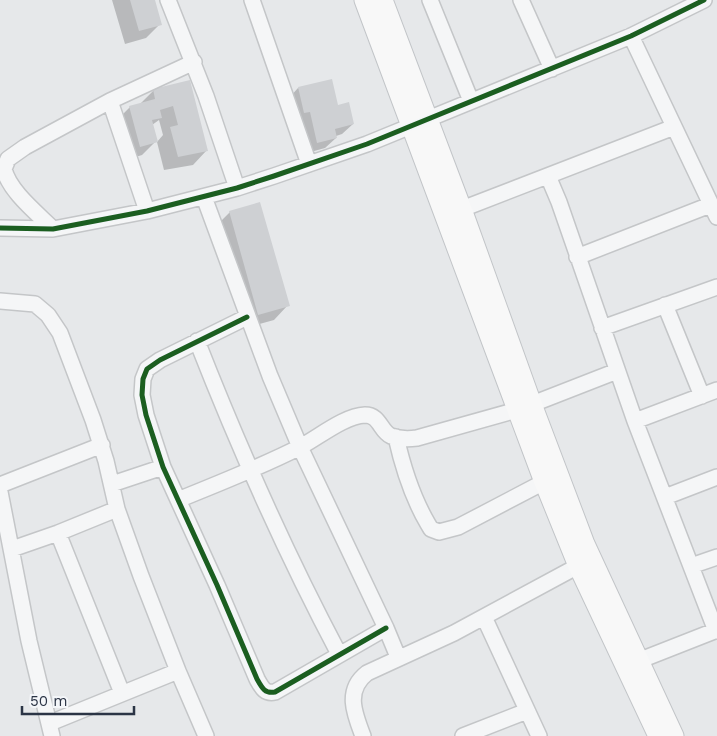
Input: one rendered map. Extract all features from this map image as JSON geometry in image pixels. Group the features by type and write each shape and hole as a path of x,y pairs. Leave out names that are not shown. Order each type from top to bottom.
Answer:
{"main road":[{"path":"364,0 462,209 524,407 544,482 578,566 658,736"},
{"path":"383,0 420,122 524,407 584,544 674,736"}],"street":[{"path":"168,0 194,62 237,188"},
{"path":"252,0 310,164"},
{"path":"430,0 471,101"},
{"path":"521,0 552,69"},
{"path":"0,228 53,228 147,211 237,188 367,144 631,36 704,0"},
{"path":"577,257 714,211 631,36"},
{"path":"53,228 31,208 11,184 5,172 5,163 12,155 25,147 110,101 194,62"},
{"path":"110,101 147,211"},
{"path":"462,209 674,127"},
{"path":"548,176 559,202 635,421 716,630 638,661"},
{"path":"204,196 247,317 300,447 398,657"},
{"path":"602,328 717,287"},
{"path":"0,301 35,304 42,308 53,320 72,361 102,446 117,509 200,734"},
{"path":"665,305 702,396"},
{"path":"247,317 160,360 147,369 143,379 142,395 146,416 163,467 217,585 257,679 264,690 270,692 278,690 386,628"},
{"path":"197,341 250,471 309,598 339,654"},
{"path":"178,500 250,471 300,447 338,425 364,415 373,417 386,432 396,437 423,437 524,407 617,371"},
{"path":"635,421 717,390"},
{"path":"396,437 413,496 428,524 439,532 458,527 544,482"},
{"path":"0,485 102,446"},
{"path":"112,484 163,467"},
{"path":"665,497 717,477"},
{"path":"0,492 31,650 51,729 122,693 178,671"},
{"path":"12,550 117,509"},
{"path":"58,533 122,693"},
{"path":"691,566 717,556"},
{"path":"363,736 354,712 352,698 361,677 398,657 438,641 578,566"},
{"path":"484,617 539,736"},
{"path":"463,736 528,711"}],"building":[{"path":"130,0 155,0 162,25 139,31"},
{"path":"332,79 338,105 349,102 354,124 335,129 337,138 317,143 310,112 304,113 298,87"},
{"path":"190,80 208,151 178,157 170,127 178,125 173,106 160,110 162,118 152,120 158,142 140,147 129,106 155,99 153,89"},
{"path":"260,202 290,306 258,315 229,211"}],"cycle path":[{"path":"0,228 53,229 147,211 237,188 367,144 631,36 704,0"},
{"path":"247,317 160,360 147,369 143,379 142,395 146,415 163,467 217,585 257,679 264,690 275,692 386,628"}]}
